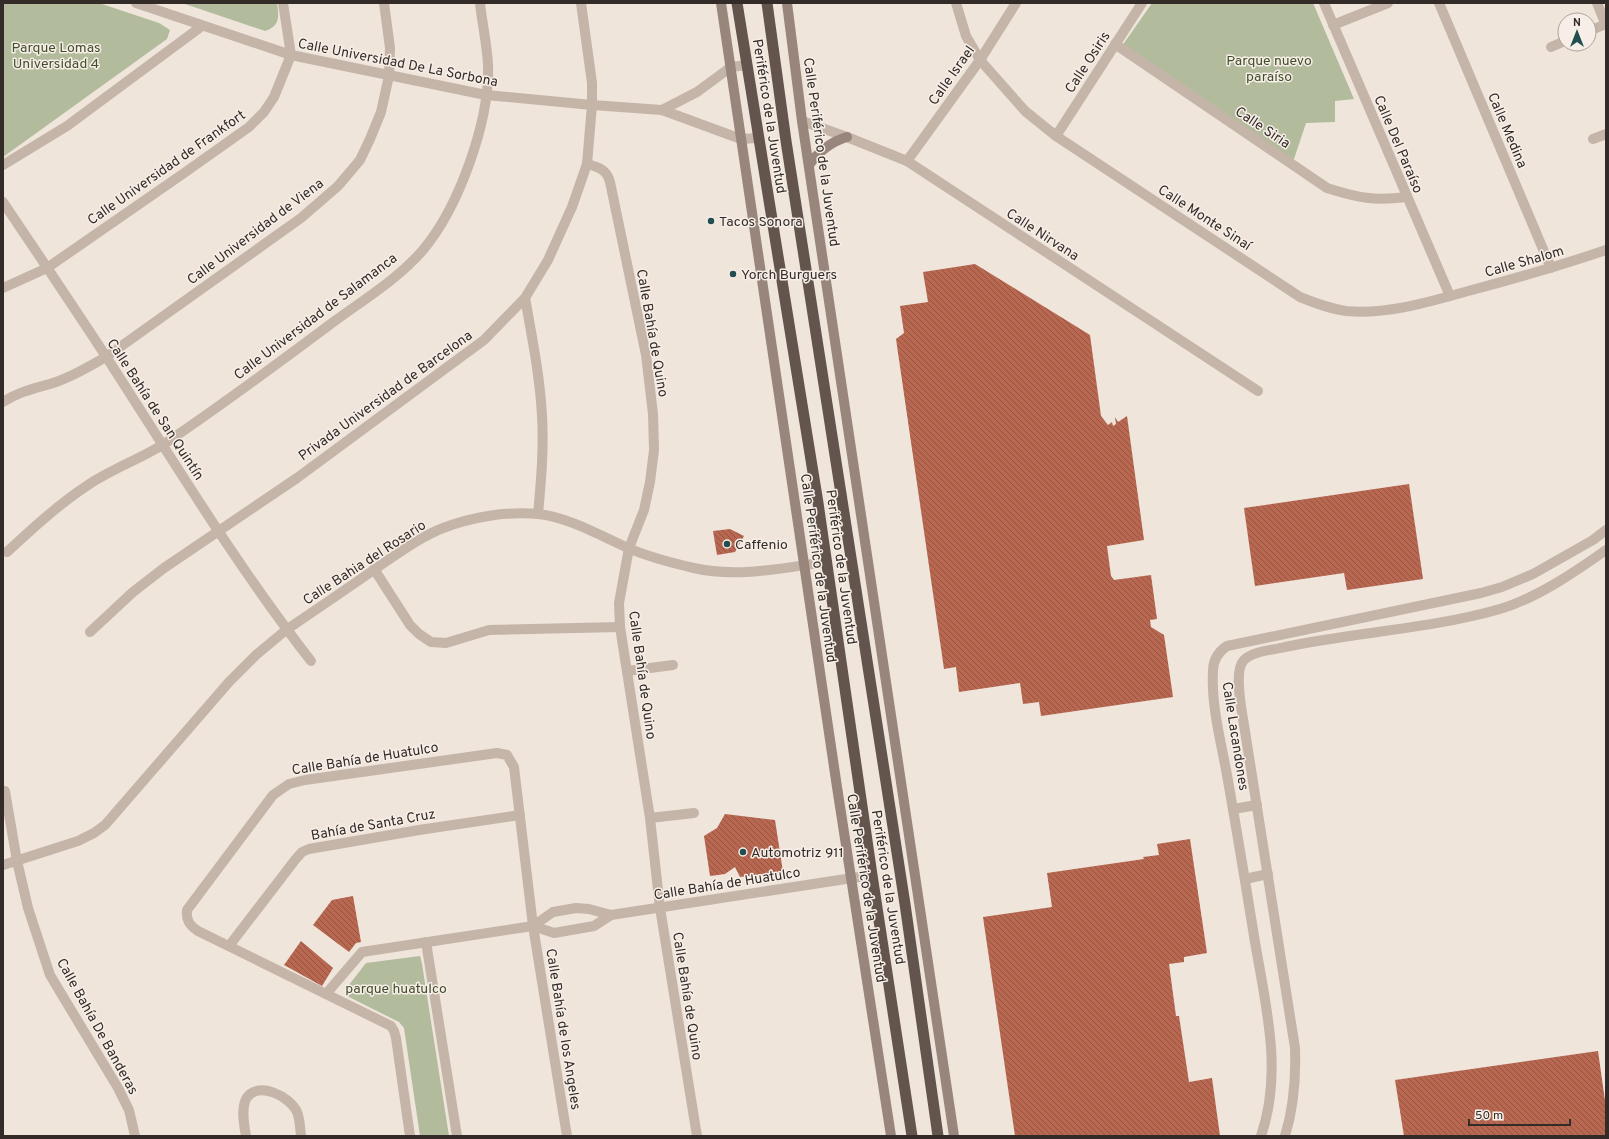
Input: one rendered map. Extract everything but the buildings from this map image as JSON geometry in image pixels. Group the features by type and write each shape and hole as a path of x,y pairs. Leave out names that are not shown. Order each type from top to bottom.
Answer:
{"highway":[{"name":"Periférico de la Juventud","path":"737,3 815,488 912,1136"},
{"name":"Periférico de la Juventud","path":"767,3 788,149 905,904 938,1136"},
{"path":"774,3 774,52"}],"main road":[{"name":"Calle Periférico de la Juventud","path":"721,3 891,1136"},
{"name":"Calle Periférico de la Juventud","path":"787,3 802,121 954,1136"},
{"path":"809,165 816,155 827,145 836,140 847,137"}],"street":[{"name":"Calle Universidad De La Sorbona","path":"136,3 291,55 486,95 662,110 741,139 758,138"},
{"path":"283,3 291,55"},
{"name":"Calle Universidad de Viena","path":"3,402 30,389 77,374 106,357 300,218 338,186 360,160 381,112 390,76 390,48 384,3"},
{"name":"Calle Universidad de Salamanca","path":"7,552 48,514 90,484 162,445 303,345 395,277 423,249 438,229 452,203 472,157 481,123 486,95 488,64 480,3"},
{"name":"Privada Universidad de Barcelona","path":"90,632 133,592 164,568 310,469 484,340 525,298 548,260 572,208 588,164 592,83 581,3"},
{"name":"Calle Monte Sinaí","path":"956,3 966,36 980,60 1025,111 1056,136 1300,297 1323,306 1346,311 1373,311 1405,306 1450,296"},
{"name":"Calle Israel","path":"907,161 980,60 1016,3"},
{"name":"Calle Osiris","path":"1056,136 1142,3"},
{"name":"Calle Del Paraíso","path":"1324,3 1450,296"},
{"path":"1333,25 1388,3"},
{"name":"Calle Medina","path":"1439,3 1551,268"},
{"path":"1597,3 1606,25"},
{"path":"3,165 66,126 202,26"},
{"name":"Calle Siria","path":"1115,44 1327,188 1353,196 1370,199 1384,200 1407,197"},
{"path":"1551,47 1557,44"},
{"name":"Calle Universidad de Frankfort","path":"3,288 47,268 249,127 264,112 274,96 291,55"},
{"path":"662,110 697,92 731,67 747,65"},
{"name":"Calle Nirvana","path":"802,121 907,161 1258,392"},
{"path":"1593,139 1606,134"},
{"name":"Calle Bahía de Quino","path":"588,164 600,168 606,172 610,182 646,355 654,450 650,482 644,510 629,548 618,604 620,627 650,818 660,908 697,1136"},
{"name":"Calle Bahía de San Quintín","path":"3,202 106,357 218,532 286,630 311,661"},
{"name":"Calle Shalom","path":"1450,296 1551,268 1606,250"},
{"path":"525,298 536,362 542,416 542,450 538,514"},
{"name":"Calle Bahia del Rosario","path":"3,865 78,841 94,833 105,825 229,682 256,655 286,630 374,569 412,544 442,528 470,520 501,515 538,514 561,519 629,548 669,562 696,569 718,572 782,569 826,562"},
{"name":"Calle Lacandones","path":"1261,1136 1268,1117 1270,1102 1272,1084 1271,1048 1245,879 1219,732 1214,691 1214,660 1223,648 1227,646 1481,593 1502,587 1533,574 1593,540 1606,530"},
{"name":"Calle Lacandones","path":"1285,1136 1294,1089 1296,1070 1295,1048 1240,692 1239,674 1242,663 1245,659 1260,653 1307,642 1461,618 1501,608 1539,592 1606,550"},
{"path":"374,569 410,625 419,634 431,642 439,644 489,630 620,627"},
{"path":"627,671 674,665"},
{"name":"Calle Bahía de Huatulco","path":"410,1136 394,1031 391,1026 192,927 186,916 187,910 273,795 290,784 305,780 503,753 507,755 514,767 533,926"},
{"name":"Calle Bahía De Banderas","path":"5,791 17,861 28,908 50,975 118,1088 129,1110 135,1136"},
{"path":"1233,809 1257,805"},
{"path":"650,818 694,812"},
{"name":"Bahía de Santa Cruz","path":"229,946 302,852 309,849 419,830 520,815"},
{"path":"1245,879 1268,874"},
{"name":"Calle Bahía de Huatulco","path":"533,926 552,912 576,908 589,909 611,915 872,875"},
{"name":"Calle Bahía de Huatulco","path":"326,994 362,952 533,926 554,933 594,926 611,915"},
{"name":"Calle Bahía de los Angeles","path":"533,926 567,1136"},
{"path":"426,942 457,1136"},
{"path":"246,1136 244,1103 252,1093 265,1091 279,1094 287,1098 293,1104 298,1113 301,1136"}],"green space":[{"name":"Parque Lomas Universidad 4","path":"3,3 99,3 159,23 170,30 167,39 3,157"},
{"path":"182,3 277,3 278,17 276,24 265,31"},
{"name":"Parque nuevo paraíso","path":"1152,3 1313,3 1354,99 1335,101 1335,122 1306,123 1293,162 1122,46"},
{"name":"parque huatulco","path":"420,956 449,1136 420,1136 404,1028 399,1022 347,996 345,990 366,963"}],"place":[{"name":"Tacos Sonora","path":"711,221"},
{"name":"Yorch Burguers","path":"733,274"},
{"name":"Caffenio","path":"727,544"},
{"name":"Automotriz 911","path":"743,852"}]}
